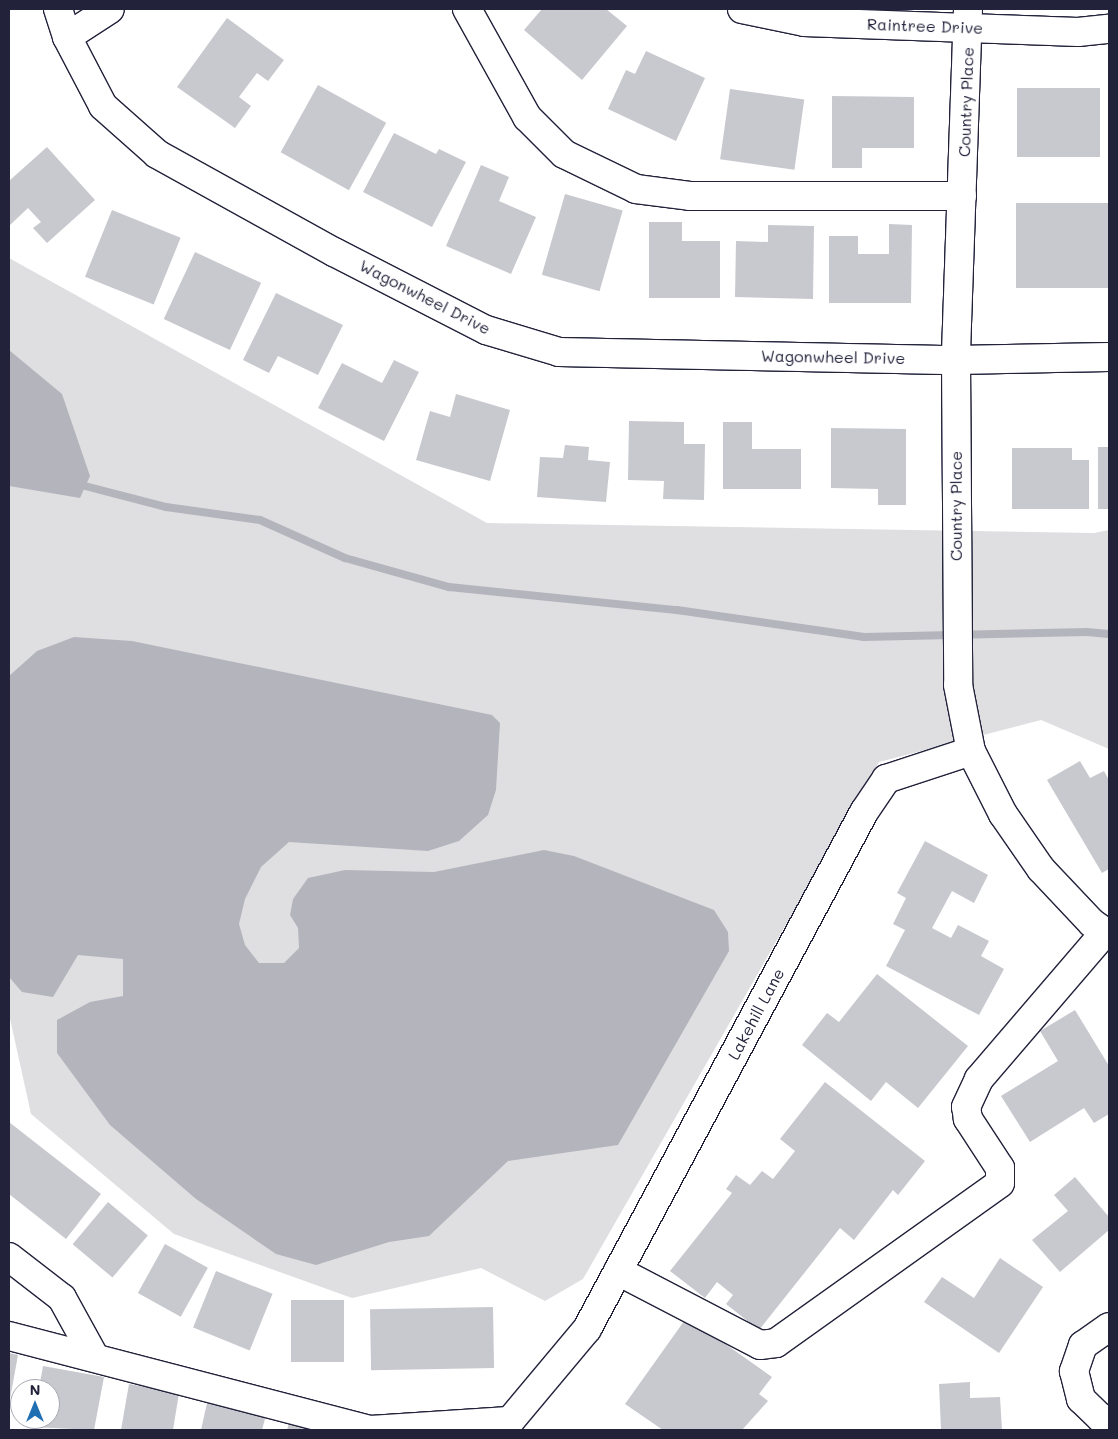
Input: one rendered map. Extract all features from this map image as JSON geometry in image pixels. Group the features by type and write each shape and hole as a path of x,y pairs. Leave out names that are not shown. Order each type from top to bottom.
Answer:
{"street":[{"name":"Wagonwheel Drive","path":"58,9 67,37 103,106 158,154 334,252 486,330 559,352 956,360 1109,358"},
{"path":"67,37 110,9"},
{"path":"467,9 527,117 564,154 636,189 690,196 962,196"},
{"name":"Raintree Drive","path":"742,9 804,22 968,18 1078,32 1109,29"},
{"name":"Country Place","path":"968,18 956,360 958,685 971,751 1003,814 1041,869 1107,934"},
{"name":"Lakehill Lane","path":"9,1336 369,1430 510,1421 587,1329 864,812 886,779 971,751"},
{"path":"618,1271 760,1345 776,1343 1000,1183 1000,1168 968,1119 966,1107 979,1079 1107,934"},
{"path":"9,1257 62,1298 94,1358"},
{"path":"1109,1327 1083,1345 1074,1372 1081,1399 1101,1418 1109,1420"}],"shaded area":[{"path":"9,258 487,523 1094,533 1109,530 1109,749 1041,720 879,762 583,1279 545,1301 481,1268 352,1298 174,1234 31,1114 9,1014"},
{"path":"9,350 62,394 90,476 80,498 9,486"},
{"path":"74,637 132,641 492,715 500,723 496,790 488,815 459,841 428,851 289,842 261,867 245,899 239,924 245,945 259,963 284,963 299,948 298,928 290,915 293,899 308,878 345,870 434,872 544,850 574,856 714,910 728,932 729,951 618,1145 508,1161 429,1236 389,1242 316,1265 276,1254 196,1199 110,1125 57,1053 57,1020 90,1002 123,996 123,959 78,955 53,997 22,992 9,977 9,676 37,651"}],"building":[{"path":"542,9 606,9 627,26 582,80 524,30"},
{"path":"227,18 284,60 268,81 257,73 239,97 251,106 235,128 177,87"},
{"path":"646,51 705,78 676,141 608,109 626,70 635,74"},
{"path":"318,85 386,123 349,190 281,152"},
{"path":"1017,88 1100,88 1100,157 1017,157"},
{"path":"730,89 804,99 794,170 720,159"},
{"path":"832,96 914,97 914,148 862,148 862,168 832,168"},
{"path":"394,133 436,154 439,149 466,162 432,227 363,192"},
{"path":"47,147 95,200 47,243 33,228 41,222 28,208 9,226 9,181"},
{"path":"481,165 509,177 499,201 536,217 511,274 446,246"},
{"path":"565,194 623,211 600,291 542,275"},
{"path":"1016,203 1109,203 1109,288 1016,288"},
{"path":"112,210 181,238 154,304 85,277"},
{"path":"649,222 682,222 682,241 720,241 720,298 649,298"},
{"path":"889,224 912,225 911,303 829,303 829,236 858,236 858,254 889,254"},
{"path":"768,225 814,226 813,299 735,297 736,241 768,242"},
{"path":"195,252 261,283 230,350 164,319"},
{"path":"276,293 343,325 318,375 278,356 269,373 243,360"},
{"path":"394,360 419,372 384,441 318,408 342,363 382,383"},
{"path":"456,394 510,410 490,481 416,460 430,411 450,417"},
{"path":"629,421 684,422 684,444 705,444 704,500 663,499 664,481 628,480"},
{"path":"723,422 752,422 752,449 801,449 801,489 723,489"},
{"path":"831,428 906,429 906,505 878,505 878,489 831,488"},
{"path":"565,445 589,447 588,460 610,462 606,502 537,497 540,457 563,458"},
{"path":"1098,447 1109,447 1109,509 1098,509"},
{"path":"1012,448 1072,448 1072,460 1089,460 1089,509 1012,509"},
{"path":"1080,761 1090,778 1104,771 1109,780 1109,869 1102,873 1047,780"},
{"path":"925,841 988,875 974,903 952,891 932,928 951,938 958,925 989,941 981,956 1004,969 979,1015 886,966 905,930 893,924 906,898 897,893"},
{"path":"877,974 968,1046 918,1108 886,1082 871,1101 802,1045 827,1013 839,1022"},
{"path":"1075,1010 1109,1066 1109,1114 1094,1123 1084,1108 1030,1142 1001,1096 1058,1061 1040,1031"},
{"path":"825,1082 925,1161 898,1195 893,1190 854,1240 840,1228 759,1330 726,1304 733,1295 717,1282 705,1298 670,1271 732,1193 726,1189 736,1175 750,1185 762,1171 773,1179 795,1151 780,1139"},
{"path":"9,1122 101,1194 66,1239 9,1194"},
{"path":"1075,1177 1109,1217 1109,1230 1060,1272 1032,1240 1068,1211 1054,1195"},
{"path":"108,1202 148,1235 112,1278 73,1244"},
{"path":"165,1244 208,1268 181,1317 138,1293"},
{"path":"1000,1258 1043,1287 999,1353 924,1302 942,1277 974,1298"},
{"path":"216,1271 273,1294 250,1350 193,1328"},
{"path":"291,1300 344,1300 344,1362 291,1362"},
{"path":"493,1307 494,1368 371,1370 370,1309"},
{"path":"687,1317 772,1377 759,1394 768,1401 742,1430 663,1430 625,1404"},
{"path":"9,1353 18,1355 14,1379 10,1379 9,1399"},
{"path":"43,1366 104,1377 94,1430 60,1428 60,1379 41,1379"},
{"path":"970,1382 970,1398 1000,1397 1002,1430 941,1430 939,1384"},
{"path":"129,1384 179,1393 173,1430 121,1430"},
{"path":"207,1403 266,1415 262,1430 201,1430"},
{"path":"289,1423 322,1429 322,1430 287,1430"}],"waterway":[{"path":"85,486 166,507 260,520 345,558 449,587 677,610 864,637 1087,632 1109,634"}]}
